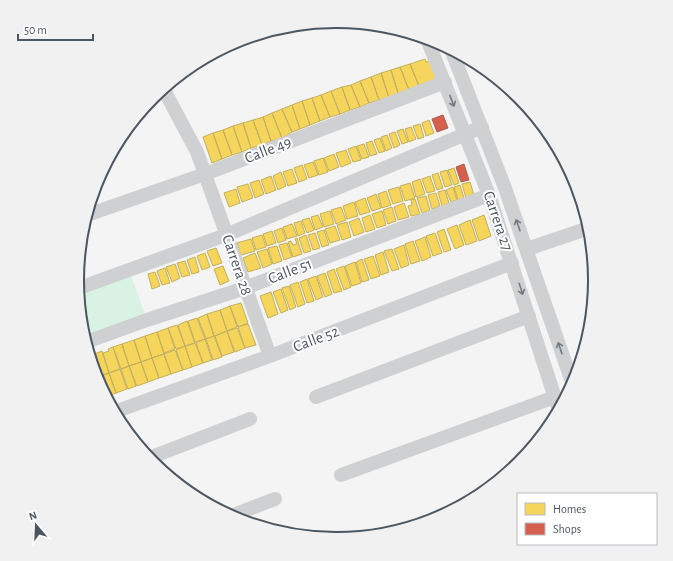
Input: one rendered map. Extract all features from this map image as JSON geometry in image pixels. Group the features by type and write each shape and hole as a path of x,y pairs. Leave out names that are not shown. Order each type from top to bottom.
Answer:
{"street":[{"name":"Carrera 27","path":"430,46 489,195 557,402"},
{"name":"Carrera 27","path":"454,57 482,126 527,249 570,377"},
{"name":"Calle 49","path":"94,213 205,174 445,82"},
{"name":"Carrera 28","path":"163,97 197,152 270,356"},
{"path":"84,286 226,235 482,126"},
{"name":"Calle 51","path":"92,340 245,288 489,195"},
{"path":"527,249 584,230"},
{"name":"Calle 52","path":"120,410 270,356 512,263"},
{"path":"316,397 529,316"},
{"path":"341,475 557,402"},
{"path":"155,456 250,419"},
{"path":"238,513 275,499"}],"green space":[{"path":"129,270 147,320 92,341 86,313 84,286"}],"building: Homes":[{"path":"425,59 426,62 431,60 439,77 419,86 410,64"},
{"path":"410,64 419,86 409,90 400,67"},
{"path":"400,67 409,90 398,93 391,70"},
{"path":"391,70 398,93 389,98 381,73"},
{"path":"381,73 389,98 379,100 371,77"},
{"path":"371,77 379,100 369,103 360,81"},
{"path":"360,81 369,103 360,107 351,85"},
{"path":"351,85 360,107 350,110 342,87"},
{"path":"342,87 350,110 340,114 331,91"},
{"path":"331,91 340,114 330,117 321,95"},
{"path":"321,95 330,117 320,121 312,98"},
{"path":"312,98 320,121 310,125 302,101"},
{"path":"302,101 310,125 300,129 292,105"},
{"path":"292,105 300,129 292,132 282,109"},
{"path":"282,109 292,132 282,138 272,113"},
{"path":"272,113 282,138 271,141 263,117"},
{"path":"263,117 271,141 262,145 253,120"},
{"path":"253,120 262,145 251,148 243,123"},
{"path":"429,120 434,133 426,136 422,123"},
{"path":"243,123 251,148 242,152 233,126"},
{"path":"420,124 424,137 418,139 413,126"},
{"path":"233,126 242,152 232,155 223,130"},
{"path":"411,127 416,139 409,142 405,129"},
{"path":"403,129 408,142 402,144 397,131"},
{"path":"223,130 232,155 222,159 213,133"},
{"path":"395,132 400,145 394,148 389,134"},
{"path":"213,133 222,159 212,163 203,137"},
{"path":"387,135 392,148 386,151 381,137"},
{"path":"380,138 385,151 379,153 374,140"},
{"path":"372,141 377,154 370,156 366,143"},
{"path":"364,144 369,157 362,159 357,146"},
{"path":"356,146 361,160 353,162 348,149"},
{"path":"346,150 351,163 341,167 336,153"},
{"path":"334,154 339,167 329,171 324,158"},
{"path":"323,158 328,172 319,175 314,161"},
{"path":"313,162 318,175 309,178 304,165"},
{"path":"302,165 307,179 299,182 294,168"},
{"path":"454,168 459,183 454,185 448,170"},
{"path":"292,169 297,183 288,186 283,172"},
{"path":"447,170 452,185 445,187 440,172"},
{"path":"281,172 286,186 278,190 273,176"},
{"path":"438,173 443,188 437,190 432,175"},
{"path":"271,176 276,190 266,194 261,180"},
{"path":"430,176 435,191 427,193 422,179"},
{"path":"420,179 425,194 416,197 412,182"},
{"path":"259,180 264,194 255,198 250,183"},
{"path":"470,182 474,195 466,198 462,184"},
{"path":"410,183 415,198 405,201 400,186"},
{"path":"248,184 253,198 242,202 237,187"},
{"path":"460,185 464,198 458,200 454,187"},
{"path":"399,187 403,201 393,204 388,190"},
{"path":"453,187 457,200 451,202 446,190"},
{"path":"236,189 240,203 229,207 224,193"},
{"path":"445,190 449,203 442,206 438,192"},
{"path":"386,191 391,205 382,208 378,194"},
{"path":"436,193 440,206 432,209 428,195"},
{"path":"376,194 381,208 372,211 367,198"},
{"path":"426,196 430,210 422,213 417,198"},
{"path":"365,198 370,212 360,215 355,202"},
{"path":"415,199 420,214 411,216 408,206 412,205 411,200"},
{"path":"354,202 358,216 347,219 343,206"},
{"path":"404,203 409,217 398,220 394,207"},
{"path":"341,207 346,220 336,224 331,210"},
{"path":"392,207 396,221 388,224 383,210"},
{"path":"330,211 334,224 324,227 320,214"},
{"path":"382,211 386,225 377,228 372,214"},
{"path":"318,215 323,227 315,230 311,217"},
{"path":"370,215 375,229 366,232 362,218"},
{"path":"484,215 491,236 479,241 472,220"},
{"path":"309,218 314,230 307,233 302,220"},
{"path":"359,218 364,232 354,236 349,222"},
{"path":"470,220 477,241 466,245 459,225"},
{"path":"301,221 305,233 298,236 294,223"},
{"path":"347,222 351,237 342,240 337,225"},
{"path":"292,224 297,236 287,239 283,227"},
{"path":"457,225 464,245 455,249 447,229"},
{"path":"335,226 340,240 330,243 325,229"},
{"path":"282,228 286,240 278,243 274,231"},
{"path":"444,229 451,250 444,252 437,232"},
{"path":"324,230 329,245 322,247 317,232"},
{"path":"272,231 276,243 267,246 263,234"},
{"path":"315,233 320,248 313,250 308,235"},
{"path":"435,233 442,253 433,256 426,236"},
{"path":"262,235 266,247 256,250 252,238"},
{"path":"306,235 311,251 304,253 299,238"},
{"path":"425,237 431,257 422,261 415,241"},
{"path":"297,238 302,254 293,257 288,242 291,241 293,245 297,244 295,239"},
{"path":"251,239 255,251 241,255 237,243"},
{"path":"413,241 420,261 411,264 405,244"},
{"path":"287,243 292,257 284,260 279,245"},
{"path":"404,245 409,265 401,268 394,249"},
{"path":"277,246 282,261 273,264 268,248"},
{"path":"216,248 222,263 213,266 207,251"},
{"path":"267,249 272,264 263,268 257,252"},
{"path":"392,249 399,269 392,271 384,251"},
{"path":"383,252 389,272 381,275 375,255"},
{"path":"205,253 210,267 202,270 197,256"},
{"path":"255,253 261,268 248,272 243,258"},
{"path":"373,256 380,276 371,279 364,259"},
{"path":"195,257 199,272 192,274 187,260"},
{"path":"362,259 369,280 362,282 356,262"},
{"path":"185,261 190,275 182,277 177,263"},
{"path":"355,262 361,283 352,286 345,266"},
{"path":"175,264 180,278 172,282 166,267"},
{"path":"223,266 229,281 220,285 214,269"},
{"path":"344,266 351,287 344,290 336,269"},
{"path":"165,268 170,283 162,285 157,271"},
{"path":"334,269 342,291 334,293 327,272"},
{"path":"155,272 160,286 152,289 148,274"},
{"path":"325,273 332,294 325,297 317,276"},
{"path":"316,276 323,297 316,300 308,279"},
{"path":"307,279 314,301 307,303 300,282"},
{"path":"298,282 305,304 298,307 290,285"},
{"path":"289,286 296,307 290,310 282,288"},
{"path":"281,289 288,310 281,313 273,292"},
{"path":"271,292 278,314 268,318 260,296"},
{"path":"241,303 248,323 238,327 230,306"},
{"path":"230,306 237,327 227,331 220,310"},
{"path":"220,310 227,331 214,336 207,314"},
{"path":"207,314 214,336 206,339 198,318"},
{"path":"197,318 205,339 195,342 188,321"},
{"path":"187,321 195,343 185,346 178,325"},
{"path":"248,324 256,345 245,348 238,327"},
{"path":"177,325 185,346 176,349 168,328"},
{"path":"168,328 175,349 164,353 157,332"},
{"path":"237,328 245,348 235,352 227,331"},
{"path":"227,331 234,352 222,356 215,336"},
{"path":"157,332 164,354 152,358 145,336"},
{"path":"145,336 152,358 141,362 134,340"},
{"path":"214,336 222,357 213,360 206,339"},
{"path":"205,339 212,360 203,363 196,343"},
{"path":"134,340 141,362 129,366 122,344"},
{"path":"195,343 203,363 192,367 185,346"},
{"path":"122,344 129,366 121,369 113,347"},
{"path":"185,346 192,367 183,370 176,350"},
{"path":"113,347 120,369 109,373 103,353 109,351 108,349"},
{"path":"175,350 183,370 171,374 164,354"},
{"path":"102,351 109,373 102,375 95,354"},
{"path":"164,354 171,374 159,378 152,358"},
{"path":"152,358 159,378 148,382 141,362"},
{"path":"141,362 148,382 137,386 129,366"},
{"path":"129,366 136,386 128,389 121,369"},
{"path":"120,369 127,389 116,393 109,373"},
{"path":"109,373 116,393 111,395 102,375"}],"building: Shops":[{"path":"443,115 448,128 437,132 432,119"},
{"path":"464,164 469,180 461,182 456,167"}]}
